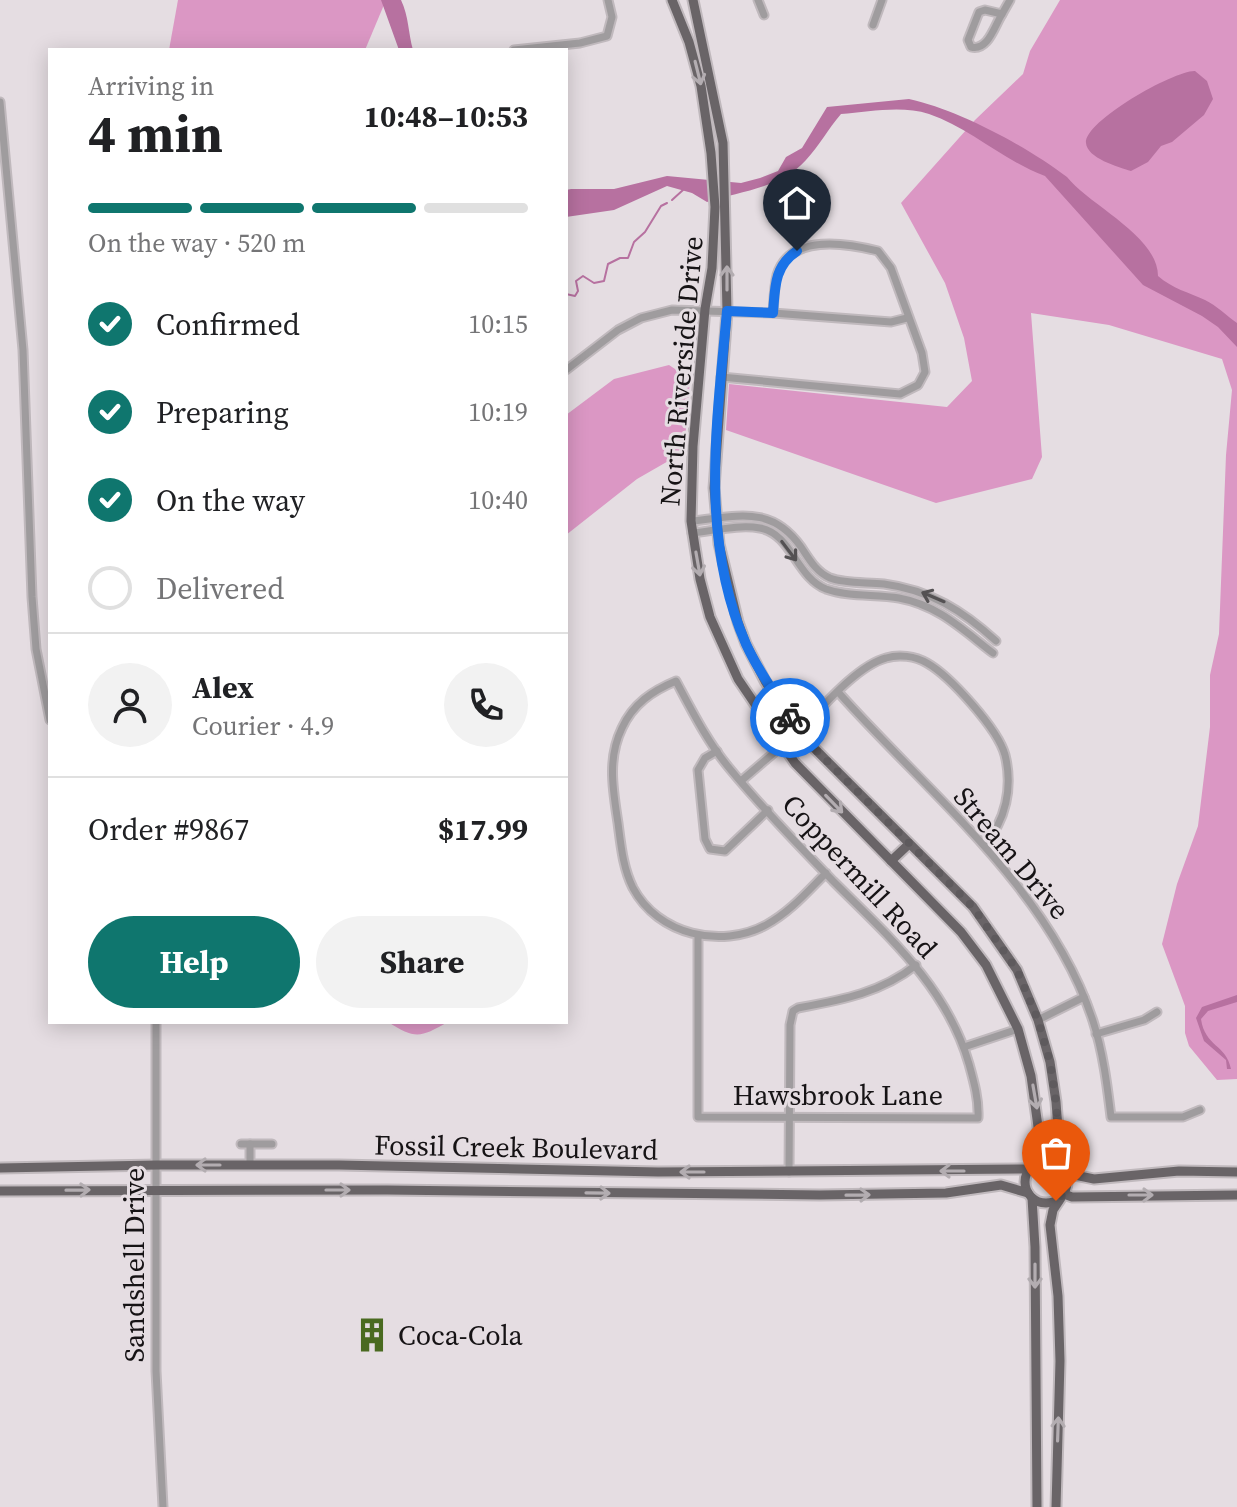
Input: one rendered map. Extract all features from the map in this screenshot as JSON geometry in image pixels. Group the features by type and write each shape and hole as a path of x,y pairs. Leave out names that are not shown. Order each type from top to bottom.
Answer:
{"main road":[{"name":"North Riverside Drive","path":"672,0 696,64 721,208 727,311 715,464 715,519 725,576 746,644 798,732 973,907 1017,970 1038,1020 1050,1062 1063,1170"},
{"name":"North Riverside Drive","path":"693,0 714,90 724,162 721,208 705,309 693,446 692,533 710,617 727,658 750,700 808,777 961,932 986,965 1018,1029 1031,1076 1040,1141 1031,1168"},
{"path":"783,745 798,732"},
{"path":"891,861 909,844"},
{"path":"1018,1029 1038,1020"},
{"path":"1037,1507 1035,1247 1030,1195 1025,1183 1031,1168 1043,1162 1094,1179 1179,1171 1237,1172"},
{"name":"Fossil Creek Boulevard","path":"0,1168 264,1165 789,1172 1031,1168"},
{"path":"1056,1507 1060,1361 1058,1296 1050,1225 1053,1210 1067,1184 1063,1170"},
{"path":"563,1192 564,1171"},
{"name":"Fossil Creek Boulevard","path":"0,1191 156,1189 836,1195 946,1193 1001,1185 1030,1195"},
{"path":"1030,1195 1050,1203 1062,1196 1237,1195"}],"street":[{"path":"531,48 597,40 608,35 612,17 608,0"},
{"path":"758,0 764,15"},
{"path":"873,25 882,0"},
{"path":"1002,14 985,10 979,12 968,40 971,47 984,45 1002,14 1010,0"},
{"path":"0,102 23,350 36,649 48,710"},
{"path":"721,377 900,394 918,385 925,372 922,353 891,268 878,251 826,244 804,247 783,263 775,285 773,313"},
{"path":"568,368 618,330 641,318 672,310 705,309 891,322 907,318"},
{"path":"691,521 752,515 765,517 780,523 794,536 821,573 836,579 904,587 926,593 964,613 996,641"},
{"path":"692,533 752,527 773,533 814,582 833,591 902,598 922,604 958,623 993,653"},
{"path":"798,732 867,667 887,657 910,656 928,663 961,693 997,735 1008,771 1008,796 1000,821 984,845"},
{"name":"Coppermill Road","path":"698,935 663,920 636,892 624,865 612,784 616,743 628,718 643,699 676,681 717,751 741,781 916,965 945,1006 964,1047 978,1099 978,1118"},
{"name":"Stream Drive","path":"839,693 883,743 984,845 1056,939 1084,997 1096,1034 1105,1068 1111,1117 1183,1117 1200,1110"},
{"path":"741,781 783,745"},
{"path":"717,751 705,758 698,770 705,839 710,849 725,851 768,810"},
{"path":"698,935 728,936 765,926 787,911 826,873"},
{"name":"Hawsbrook Lane","path":"698,935 698,1117 978,1118"},
{"path":"789,1172 790,1025 793,1011 867,993 916,965"},
{"path":"1038,1020 1084,997"},
{"path":"1096,1034 1144,1020 1157,1012"},
{"name":"Sandshell Drive","path":"156,1024 157,1425 163,1507"},
{"path":"964,1047 1018,1029"},
{"path":"250,1165 245,1144 268,1144 264,1165"}],"shaded area":[{"path":"178,0 386,0 366,48 169,48"},
{"path":"381,0 401,0 406,12 413,48 398,48"},
{"path":"1060,0 1237,0 1237,1079 1217,1080 1189,1046 1185,1033 1185,1006 1162,944 1177,884 1198,826 1210,727 1210,675 1219,634 1226,455 1232,390 1222,359 1109,325 1031,313 1042,457 1032,479 936,503 726,430 729,384 947,407 972,381 964,338 945,283 901,203 975,120 1023,74 1030,51"},
{"path":"1195,71 1207,81 1213,99 1204,115 1172,142 1161,146 1148,162 1131,171 1104,161 1088,148 1089,134 1114,110 1169,79"},
{"path":"909,99 949,111 1032,153 1067,177 1135,234 1155,261 1158,276 1209,302 1237,323 1237,347 1202,316 1143,285 1045,176 1015,162 959,127 918,111 841,114 811,155 796,169 760,187 707,202 692,193 667,186 614,210 568,217 568,190 614,189 667,176 741,183 778,171 786,157 802,148 827,107"},
{"path":"669,365 690,379 684,452 637,479 568,533 568,414 614,379"},
{"path":"1237,995 1237,1002 1208,1011 1201,1019 1207,1035 1225,1055 1231,1069 1227,1069 1226,1060 1204,1041 1196,1018 1202,1007"},
{"path":"391,1024 444,1024 425,1033 405,1032"}],"waterway":[{"path":"672,200 683,190"},
{"path":"568,294 575,296 578,291 576,281 583,276 594,283 604,281 608,264 628,258 634,242 645,232 661,206 667,203"}],"way so far":[{"path":"790,718 798,732 973,907 1017,970 1038,1020 1050,1062 1061,1168 1067,1178 1064,1194 1056,1201"}],"place":[{"name":"Coca-Cola","path":"372,1335"}],"route":[{"path":"790,718 765,681 738,622 719,544 714,488 727,311 773,313 778,273 783,263 797,251"}]}
